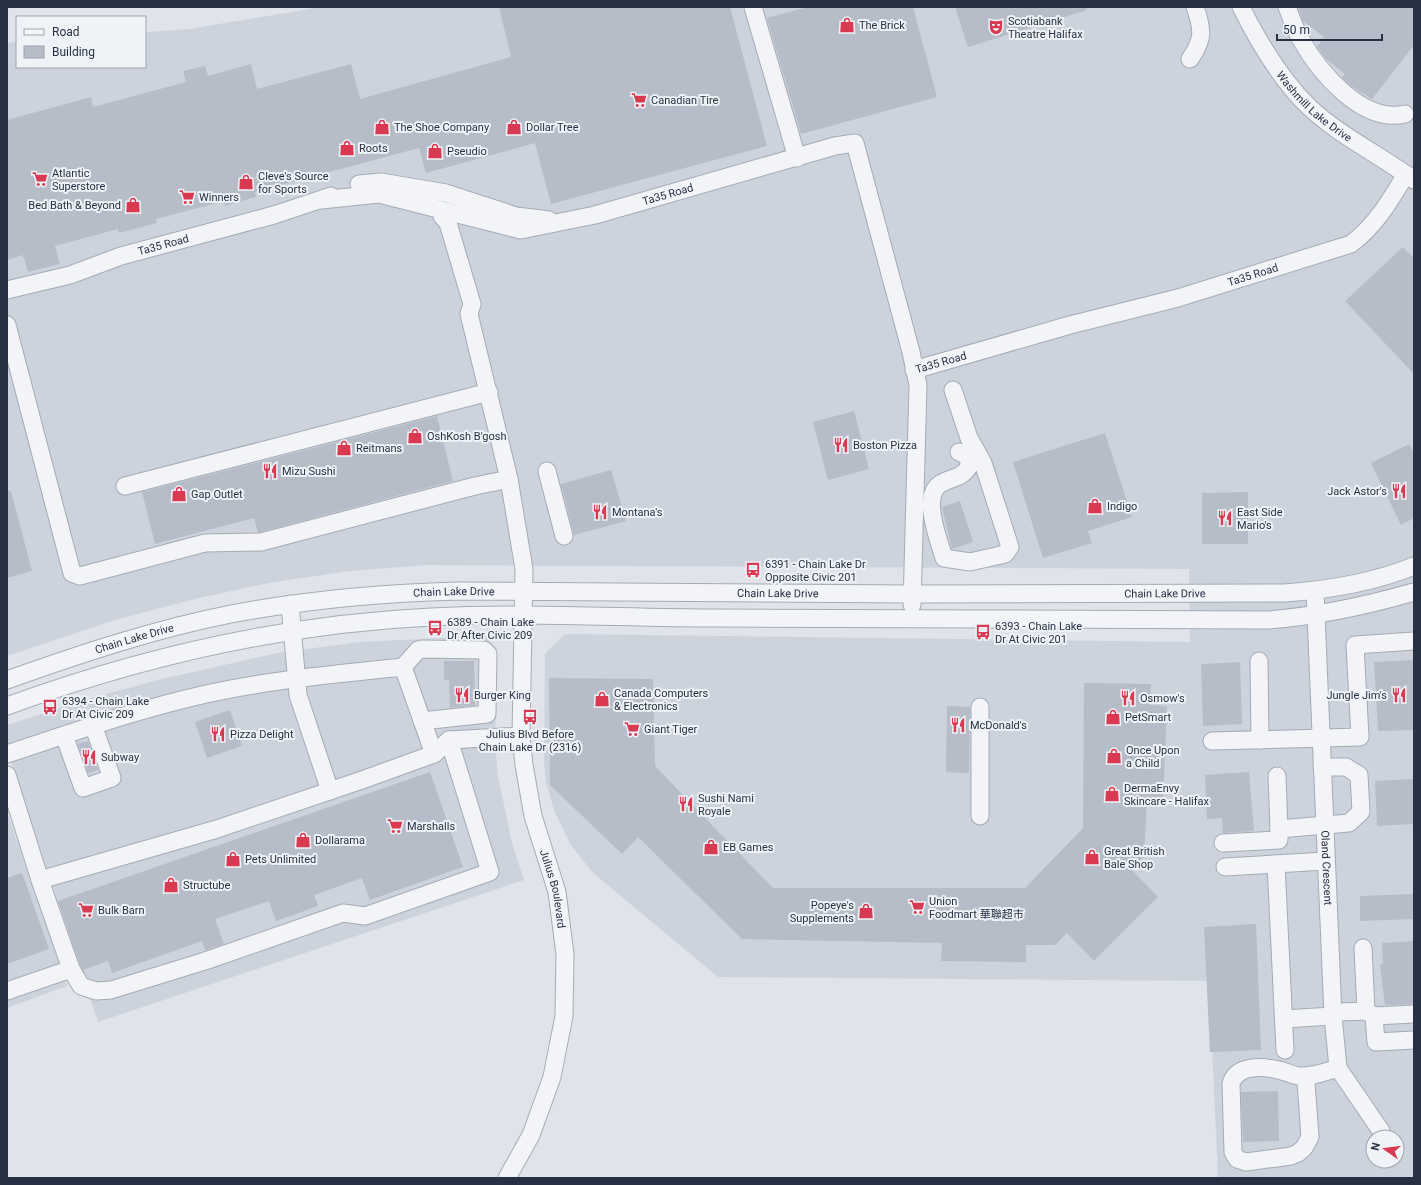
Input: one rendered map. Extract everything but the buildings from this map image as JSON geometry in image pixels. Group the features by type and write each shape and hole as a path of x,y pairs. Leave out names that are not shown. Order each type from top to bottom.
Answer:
{"street":[{"path":"753,7 797,158"},
{"path":"1190,59 1201,38 1201,24 1195,7"},
{"name":"Washmill Lake Drive","path":"1241,7 1262,48 1285,79 1309,107 1337,128 1410,177"},
{"path":"1287,7 1300,38 1325,74 1362,107 1377,114 1396,116 1405,114"},
{"name":"Ta35 Road","path":"321,200 379,194 442,213 522,230 624,207 835,146 855,143 914,370 1070,325 1178,298 1351,244 1367,232 1410,177"},
{"name":"Ta35 Road","path":"7,290 70,275 121,256 321,200 357,184 381,182 446,193 516,216 562,221"},
{"path":"442,213 446,193"},
{"name":"Julius Boulevard","path":"442,213 439,224 447,255 463,311 470,314 489,392 509,479 524,569 521,736 529,799 551,872 561,913 565,954 566,995 557,1057 546,1096 531,1135 507,1178"},
{"path":"7,325 72,573 80,576 205,543 261,542 475,486 509,479"},
{"path":"912,617 919,400 914,370"},
{"path":"954,390 969,438 983,463 1010,547 1005,554 970,562 944,558 931,508 932,493 940,485 965,474 970,465 967,456 959,452"},
{"path":"125,486 489,392"},
{"path":"547,471 564,536"},
{"name":"Chain Lake Drive","path":"7,680 103,647 164,630 230,615 290,604 392,594 457,591 1201,594 1315,591 1361,583 1414,566"},
{"name":"Oland Crescent","path":"1315,591 1333,1016 1338,1068 1380,1129"},
{"path":"7,706 58,688 130,666 203,648 293,629 430,616 524,615 714,618 912,617 1268,620 1316,615 1361,607 1414,592"},
{"path":"290,604 298,695 330,791"},
{"path":"1212,741 1360,737 1355,645 1414,641"},
{"path":"7,754 93,725 202,694 297,678 403,667 418,650 422,649 484,650 488,654 487,714 422,721"},
{"path":"1259,661 1260,740"},
{"path":"403,667 434,754"},
{"path":"980,707 980,816"},
{"path":"64,735 83,788 112,778 93,725"},
{"path":"40,880 217,829 330,791 434,754 449,740 521,736"},
{"path":"7,775 40,880 71,969 81,986 96,991 111,990 205,961 343,913 365,916 490,872 449,740"},
{"path":"1279,828 1325,826 1349,823 1361,812 1359,775 1346,767 1322,766"},
{"path":"1224,843 1279,840 1277,776"},
{"path":"1225,866 1326,861"},
{"path":"1276,864 1285,1050"},
{"path":"1363,948 1370,1013 1376,1042 1414,1040"},
{"path":"7,991 71,969"},
{"path":"1284,1019 1333,1016 1340,1012 1414,1014"},
{"path":"1311,1075 1306,1082 1310,1137 1304,1148 1298,1154 1291,1156 1246,1162 1237,1159 1233,1152 1231,1084 1232,1078 1237,1072 1248,1068 1262,1068 1280,1070 1290,1074 1311,1075 1338,1068"}],"shaded area":[{"path":"321,7 1414,7 1414,1178 1218,1178 1209,981 718,977 593,873 570,844 554,810 546,782 544,761 545,654 565,634 1190,642 1189,569 427,565 350,571 274,582 199,598 118,619 7,656 7,43 16,42 16,68 146,68 146,32 189,29"},
{"path":"485,636 497,649 495,742 498,776 512,843 524,880 98,1022 7,751 7,725 84,700 162,679 277,653 359,642"},
{"path":"7,812 67,986 7,1008"}],"place":[{"name":"The Brick","path":"847,25"},
{"name":"Scotiabank Theatre Halifax","path":"996,27"},
{"name":"Canadian Tire","path":"639,100"},
{"name":"The Shoe Company","path":"382,127"},
{"name":"Dollar Tree","path":"514,127"},
{"name":"Roots","path":"347,148"},
{"name":"Pseudio","path":"435,151"},
{"name":"Atlantic Superstore","path":"40,179"},
{"name":"Cleve's Source for Sports","path":"246,182"},
{"name":"Winners","path":"187,197"},
{"name":"Bed Bath & Beyond","path":"133,205"},
{"name":"OshKosh B'gosh","path":"415,436"},
{"name":"Boston Pizza","path":"841,445"},
{"name":"Reitmans","path":"344,448"},
{"name":"Mizu Sushi","path":"270,471"},
{"name":"Jack Astor's","path":"1399,491"},
{"name":"Gap Outlet","path":"179,494"},
{"name":"Indigo","path":"1095,506"},
{"name":"Montana's","path":"600,512"},
{"name":"East Side Mario's","path":"1225,518"},
{"name":"6391 - Chain Lake Dr Opposite Civic 201","path":"753,570"},
{"name":"6389 - Chain Lake Dr After Civic 209","path":"435,628"},
{"name":"6393 - Chain Lake Dr At Civic 201","path":"983,632"},
{"name":"Burger King","path":"462,695"},
{"name":"Jungle Jim's","path":"1399,695"},
{"name":"Osmow's","path":"1128,698"},
{"name":"Canada Computers & Electronics","path":"602,699"},
{"name":"6394 - Chain Lake Dr At Civic 209","path":"50,707"},
{"name":"Julius Blvd Before Chain Lake Dr (2316)","path":"530,717"},
{"name":"PetSmart","path":"1113,717"},
{"name":"McDonald's","path":"958,725"},
{"name":"Giant Tiger","path":"632,729"},
{"name":"Pizza Delight","path":"218,734"},
{"name":"Once Upon a Child","path":"1114,756"},
{"name":"Subway","path":"89,757"},
{"name":"DermaEnvy Skincare - Halifax","path":"1112,794"},
{"name":"Sushi Nami Royale","path":"686,804"},
{"name":"Marshalls","path":"395,826"},
{"name":"Dollarama","path":"303,840"},
{"name":"EB Games","path":"711,847"},
{"name":"Great British Bale Shop","path":"1092,857"},
{"name":"Pets Unlimited","path":"233,859"},
{"name":"Structube","path":"171,885"},
{"name":"Union Foodmart 華聯超市","path":"917,907"},
{"name":"Bulk Barn","path":"86,910"},
{"name":"Popeye's Supplements","path":"866,911"}]}
